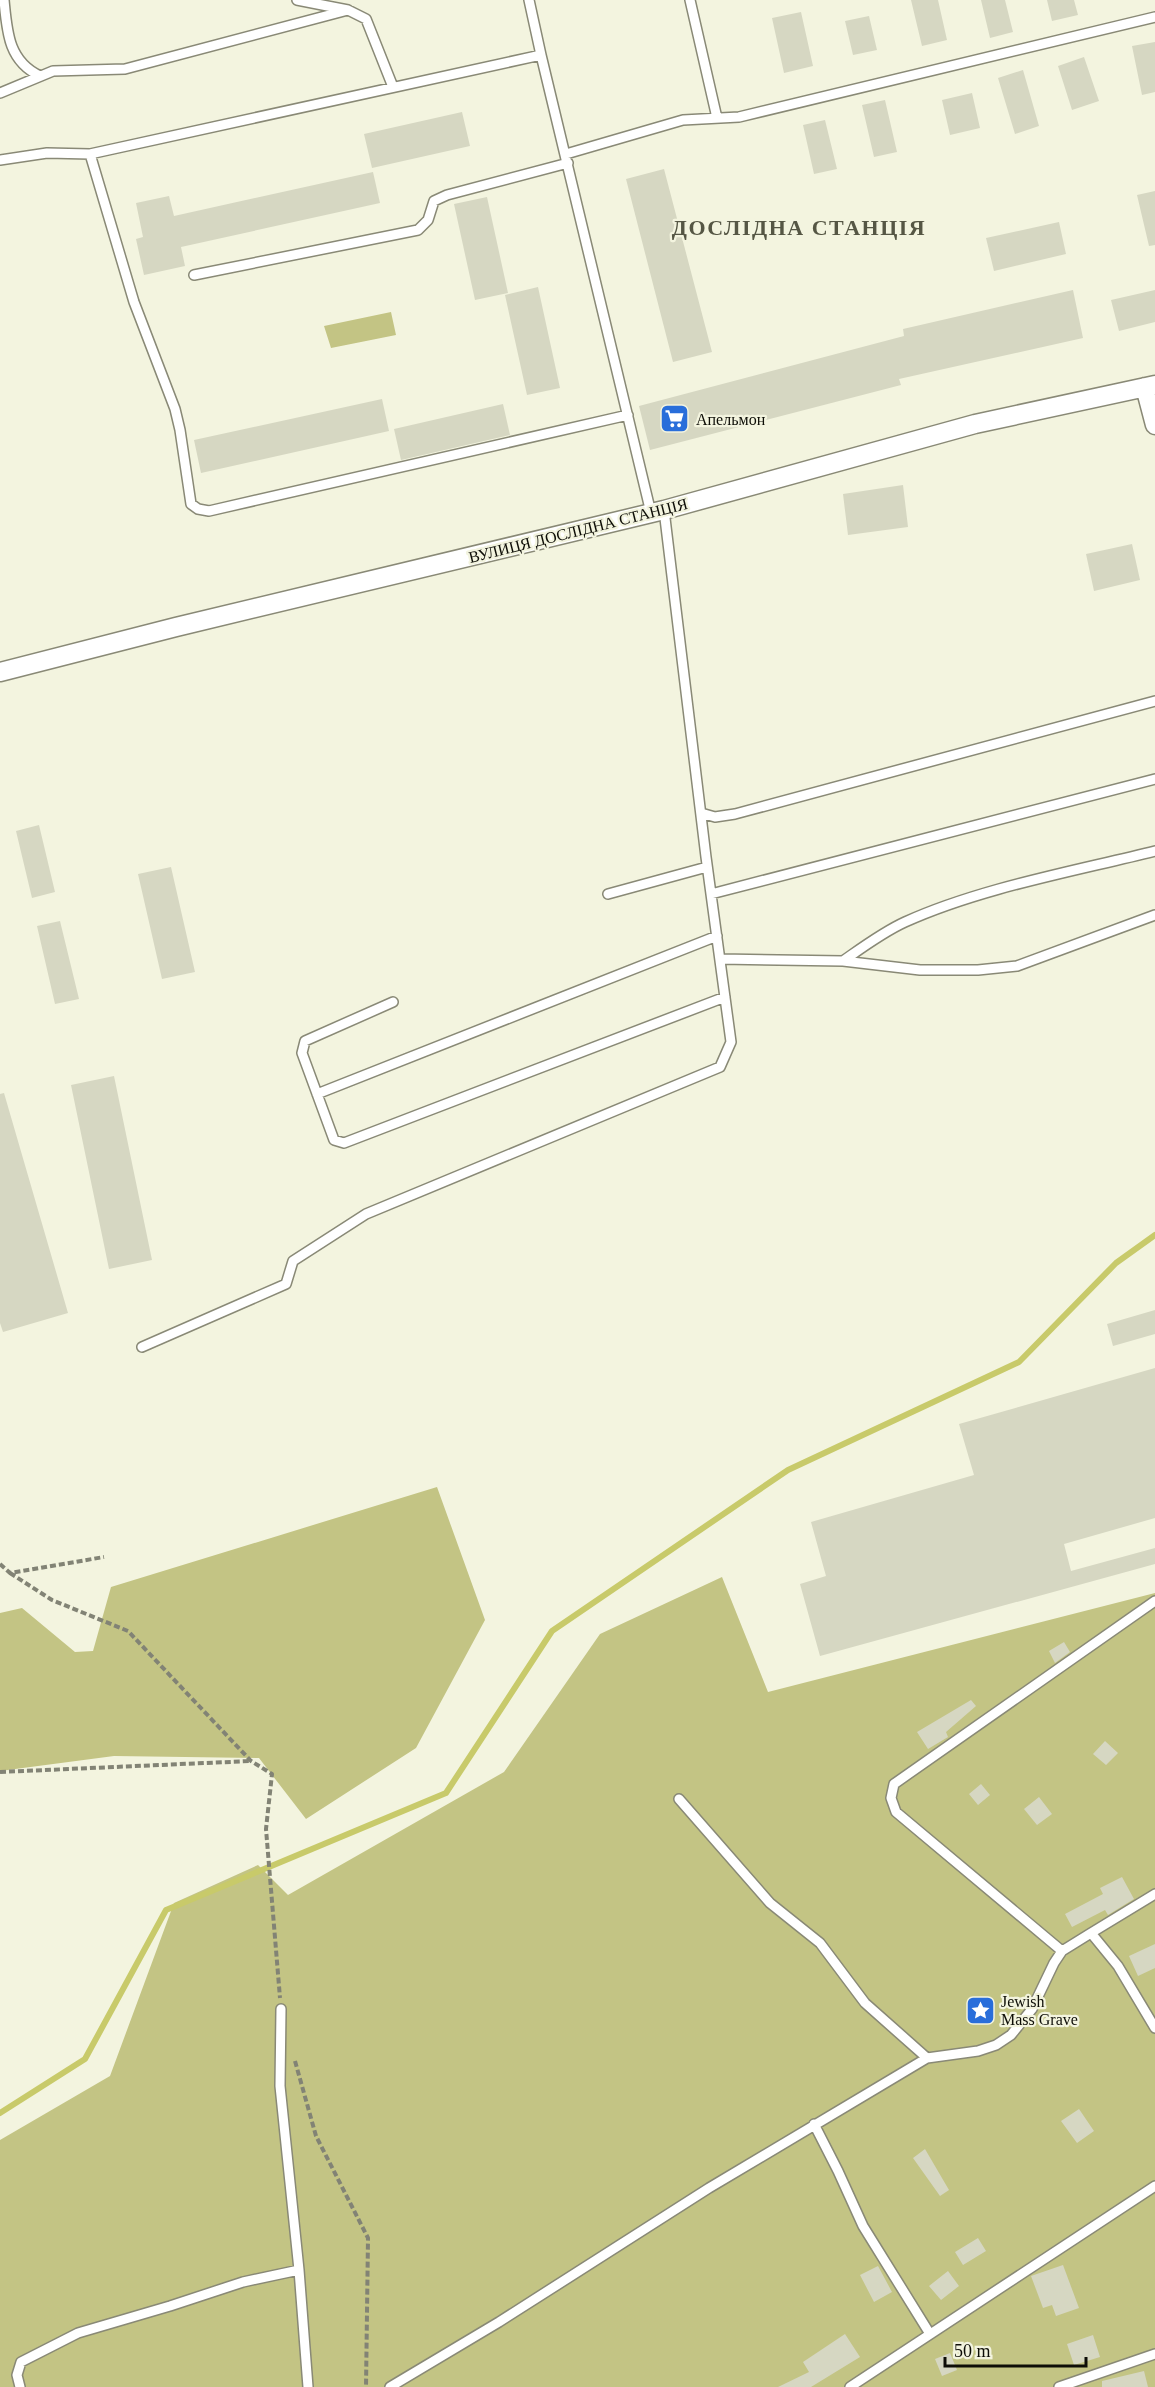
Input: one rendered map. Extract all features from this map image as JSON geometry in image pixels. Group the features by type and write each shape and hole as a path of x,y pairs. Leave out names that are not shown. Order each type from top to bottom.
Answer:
{"street":[{"path":"1150,386 1155,425"},
{"name":"ВУЛИЦЯ ДОСЛІДНА СТАНЦІЯ","path":"0,672 176,627 658,511 975,424 1150,386"}],"lane":[{"path":"4,0 7,35 16,57 28,70 39,76"},
{"path":"297,0 348,10 366,19 393,87"},
{"path":"142,1347 286,1284 293,1262 366,1214 720,1067 731,1042 658,511 628,415 529,0"},
{"path":"690,0 717,118"},
{"path":"0,93 53,70 125,69 348,10"},
{"path":"194,275 418,230 428,220 434,201 447,195 683,120 739,117 1155,17"},
{"path":"0,160 47,153 90,154 541,55"},
{"path":"90,154 134,302 175,409 191,504 198,509 209,511 628,415"},
{"path":"701,813 715,817 735,814 1155,701"},
{"path":"711,894 1155,779"},
{"path":"843,962 874,939 903,923 940,908 1155,851"},
{"path":"608,894 707,867"},
{"path":"720,959 843,962 920,970 1017,966 1155,915"},
{"path":"317,1094 717,936"},
{"path":"393,1002 305,1041 302,1053 334,1140 344,1143 725,997"},
{"path":"1062,1951 896,1812 891,1798 894,1784 1155,1601"},
{"path":"679,1799 770,1903 820,1944 865,2003 927,2058"},
{"path":"390,2387 500,2322 709,2188 927,2058 978,2051 996,2045 1011,2035 1032,2009 1062,1951 1155,1894"},
{"path":"1091,1933 1118,1966 1155,2028"},
{"path":"281,2009 280,2086 299,2270 308,2387"},
{"path":"814,2124 862,2226 930,2334"},
{"path":"850,2387 1155,2186"},
{"path":"20,2387 17,2375 21,2362 78,2333 243,2282 299,2270"},
{"path":"1059,2387 1155,2354"}],"path":[{"path":"10,1574 104,1557"},
{"path":"0,1564 10,1574 52,1600 128,1631 251,1761 273,1774 266,1829 281,2009"},
{"path":"0,1772 251,1761"},
{"path":"294,2055 316,2136 368,2238 366,2387"}],"green space":[{"path":"391,312 396,335 331,348 324,326"},
{"path":"437,1487 485,1620 416,1748 306,1819 259,1758 114,1756 0,1771 0,1613 22,1608 75,1652 93,1651 111,1587"},
{"path":"722,1577 768,1692 1155,1593 1155,2387 0,2387 0,2140 110,2076 174,1903 258,1865 288,1895 504,1772 600,1634"}],"building":[{"path":"911,0 938,0 947,40 922,46"},
{"path":"981,0 1005,0 1013,32 990,38"},
{"path":"1047,0 1074,0 1078,15 1052,21"},
{"path":"801,12 813,66 784,73 772,18"},
{"path":"869,16 877,50 853,55 845,21"},
{"path":"1155,42 1155,92 1142,95 1132,46"},
{"path":"1084,57 1099,101 1072,110 1058,66"},
{"path":"1023,70 1039,126 1015,134 998,78"},
{"path":"972,93 980,128 950,135 942,100"},
{"path":"885,100 897,152 874,157 862,105"},
{"path":"462,112 470,146 372,168 364,134"},
{"path":"825,120 837,169 814,174 803,125"},
{"path":"664,169 712,352 673,362 626,179"},
{"path":"373,172 380,203 181,247 185,266 144,275 136,239 143,237 136,203 169,196 174,216"},
{"path":"1155,191 1155,245 1149,246 1137,195"},
{"path":"487,197 508,293 475,300 454,204"},
{"path":"1059,222 1066,254 994,271 986,238"},
{"path":"538,287 560,388 527,395 505,295"},
{"path":"1073,290 1083,338 899,379 901,385 650,450 639,406 904,336 903,329"},
{"path":"1155,290 1155,322 1119,331 1111,300"},
{"path":"382,399 389,431 201,473 194,440"},
{"path":"503,404 510,435 401,460 394,429"},
{"path":"903,485 908,527 848,535 843,494"},
{"path":"1132,544 1140,580 1094,591 1086,554"},
{"path":"39,825 55,892 32,898 16,831"},
{"path":"171,867 195,972 162,979 138,874"},
{"path":"60,921 79,999 55,1004 37,926"},
{"path":"114,1076 152,1260 109,1269 71,1085"},
{"path":"4,1093 68,1313 3,1332 0,1323 0,1094"},
{"path":"1155,1310 1155,1334 1113,1346 1107,1324"},
{"path":"1155,1368 1155,1518 1064,1544 1071,1571 1155,1548 1155,1564 820,1656 800,1584 826,1576 811,1522 974,1475 959,1424"},
{"path":"1064,1642 1070,1652 1055,1663 1049,1651"},
{"path":"971,1700 976,1706 946,1732 948,1737 928,1749 917,1732"},
{"path":"1105,1741 1118,1753 1106,1765 1093,1754"},
{"path":"981,1784 990,1795 978,1805 969,1794"},
{"path":"1039,1797 1052,1814 1037,1825 1024,1809"},
{"path":"1122,1877 1134,1899 1108,1915 1105,1910 1072,1927 1065,1914 1103,1894 1100,1888"},
{"path":"1155,1944 1155,1968 1138,1976 1129,1956"},
{"path":"1079,2109 1094,2131 1077,2143 1061,2121"},
{"path":"925,2149 949,2190 940,2196 913,2158"},
{"path":"978,2238 986,2251 963,2265 955,2252"},
{"path":"1063,2265 1079,2308 1056,2316 1052,2305 1043,2308 1031,2276"},
{"path":"878,2266 892,2292 874,2302 860,2275"},
{"path":"948,2271 959,2286 941,2300 929,2286"},
{"path":"845,2334 860,2357 811,2387 778,2387 809,2372 803,2362"},
{"path":"1093,2335 1100,2357 1074,2365 1067,2344"},
{"path":"950,2353 957,2370 942,2376 935,2359"},
{"path":"1144,2371 1148,2387 1102,2387 1102,2381"}],"waterway":[{"path":"0,2113 85,2059 166,1910 446,1793 552,1631 788,1470 1019,1362 1116,1263 1155,1235"}],"place":[{"name":"Апельмон","path":"675,419"},
{"name":"Jewish Mass Grave","path":"980,2010"}],"district":[{"name":"ДОСЛІДНА СТАНЦІЯ","path":"799,227"}]}
